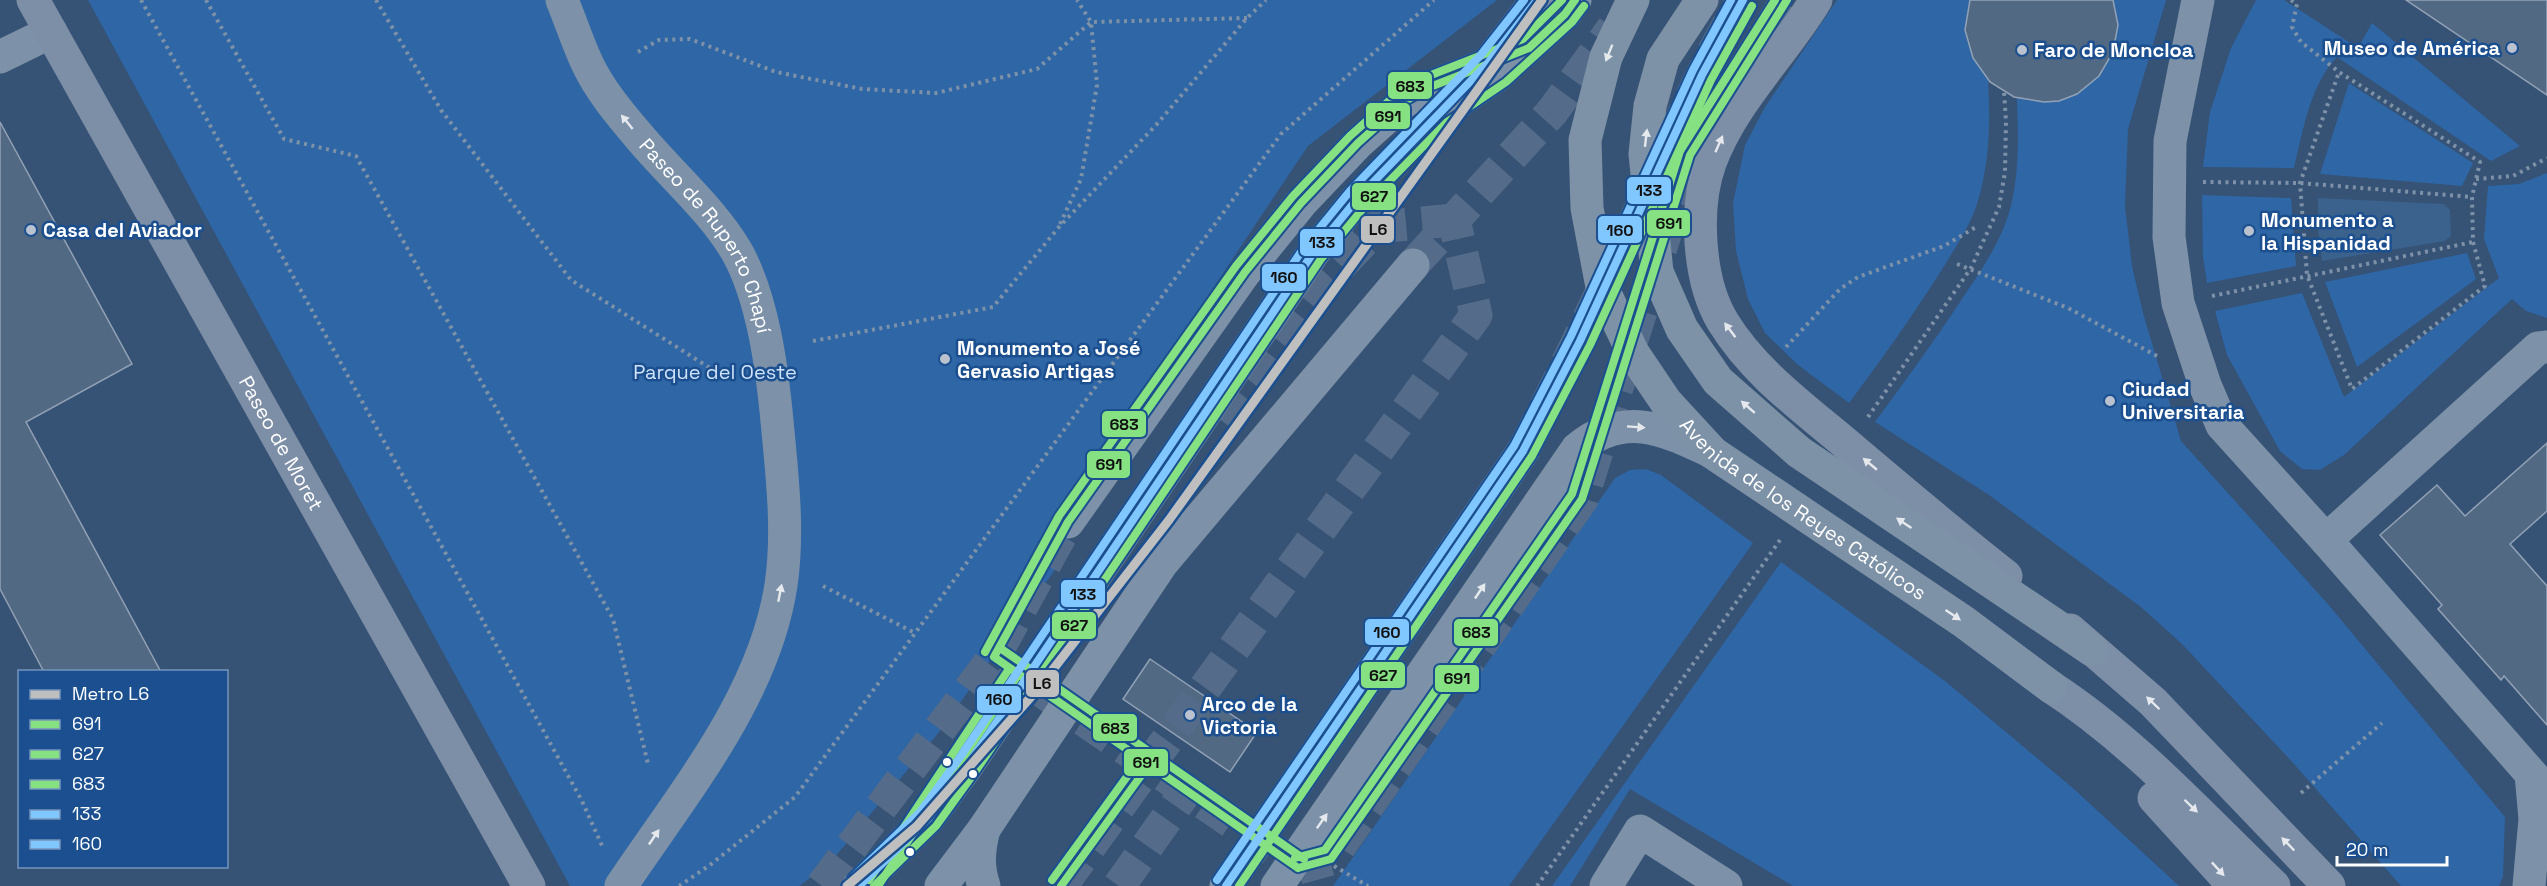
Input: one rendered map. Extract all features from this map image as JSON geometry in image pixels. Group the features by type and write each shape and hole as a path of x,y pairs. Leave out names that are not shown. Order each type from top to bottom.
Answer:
{"highway":[{"path":"859,886 928,819 967,766 1313,254 1358,198 1440,114 1499,74 1565,14 1575,0"},
{"name":"Avenida de los Reyes Católicos","path":"1633,0 1606,57 1585,140 1587,208 1602,286 1633,353 1666,402 1713,453 1964,622 2051,687"},
{"path":"1702,0 1664,60 1650,106 1645,154 1657,272 1682,329 1718,381 1799,452 2092,650"},
{"path":"1226,886 1523,451"}],"main road":[{"name":"Paseo de Moret","path":"33,0 530,886"},
{"path":"1440,114 1486,65 1537,0"},
{"path":"1816,0 1752,87 1726,127 1710,164 1703,196 1702,258 1711,294 1723,321 1757,367 1954,535 2050,610 2092,650 2153,702 2329,886"},
{"path":"2051,687 2234,886"},
{"name":"Avenida de los Reyes Católicos","path":"2051,687 2085,708 2120,737 2274,886"}],"street":[{"name":"Paseo de Ruperto Chapí","path":"562,0 589,66 610,100 637,135 724,232 749,278 772,368 784,525 782,582 766,650 731,722 621,886"},
{"path":"2198,0 2170,141 2169,237 2178,303 2205,385 2222,426 2326,540 2539,783 2529,886"},
{"path":"0,57 51,32"},
{"path":"1068,522 1245,272 1301,203 1358,143 1405,101 1430,87 1529,48"},
{"path":"941,886 984,829 1162,564 1413,265"},
{"path":"2326,540 2538,348 2547,347"},
{"path":"1277,886 1577,449 1593,435 1612,428 1633,427 1670,432 1713,453"},
{"path":"984,829 979,850 979,868 984,886"},
{"path":"1606,886 1640,831 1726,886"}],"path":[{"path":"141,0 582,801 603,848"},
{"path":"206,0 284,139 356,156 613,619 648,764"},
{"path":"376,0 441,110 571,280 721,375"},
{"path":"1059,227 1081,179 1097,85 1091,22 1077,0"},
{"path":"813,341 993,307 1059,227 1157,124 1247,18 1266,0"},
{"path":"679,886 710,865 795,797 1281,134 1434,0"},
{"path":"2291,0 2297,4 2292,27 2301,42 2339,72 2481,162 2472,197 2473,242 2485,286 2352,389 2307,275 2300,183 2339,72"},
{"path":"638,52 659,40 690,39 776,72 862,89 936,93 1037,69 1091,22 1247,18"},
{"path":"1921,344 1971,268 1999,207 2005,172 2004,92"},
{"path":"2476,179 2513,176 2547,158"},
{"path":"2196,182 2300,183 2472,197"},
{"path":"1784,349 1840,289 1858,277 1944,246 1976,227"},
{"path":"2206,297 2473,242"},
{"path":"1957,264 2068,308 2162,359"},
{"path":"1537,886 1754,576"},
{"path":"823,586 915,633"},
{"path":"2301,793 2382,723"},
{"path":"1331,864 1368,886"}],"green space":[{"name":"Parque del Oeste","path":"88,0 1497,0 1308,146 1052,529 1074,543 940,731 829,864 799,886 570,886"},
{"path":"1837,0 1983,0 1989,103 1989,129 1983,179 1977,204 1970,220 1962,237 1920,303 1849,403 1798,365 1765,333 1748,299 1736,251 1733,203 1745,145 1765,107"},
{"path":"2009,0 2166,0 2128,129 2125,206 2132,266 2143,313 2181,441 2327,603 2505,817 2503,877 2499,886 2401,886 2294,764 2182,644 2141,607 1989,495 1875,422 1976,278 1998,241 2008,215 2016,178 2018,153"},
{"path":"2256,0 2284,0 2358,48 2372,23 2520,146 2491,161 2337,57 2320,81 2314,95 2304,124 2294,168 2203,167 2210,112 2231,48"},
{"path":"2349,83 2473,163 2462,186 2320,174"},
{"path":"2547,173 2547,318 2526,311 2512,299 2344,455 2320,470 2302,469 2280,451 2227,355 2215,311 2302,293 2344,397 2499,278 2484,239 2488,186 2519,184"},
{"path":"2202,195 2291,198 2296,266 2207,283 2203,257"},
{"path":"2467,253 2476,279 2357,367 2325,282"},
{"path":"1646,469 1661,475 1753,543 1509,886 1333,886 1615,478 1630,470"},
{"path":"1781,562 1945,681 2074,789 2179,886 1793,886 1630,789 1570,886 1552,886"}],"shaded area":[{"path":"2318,198 2444,204 2450,210 2451,236 2445,241 2322,261 2318,229"}],"building":[{"name":"Faro de Moncloa","path":"1970,0 2113,0 2118,25 2113,52 2099,76 2077,94 2059,101 2044,102 2014,97 1990,82 1973,58 1965,30"},
{"name":"Museo de América","path":"2406,0 2547,0 2547,95"},
{"path":"0,122 132,364 26,422 160,670 43,670 0,589"},
{"path":"2547,443 2547,511 2510,544 2547,586 2547,725 2504,676 2501,680 2438,609 2442,605 2380,535 2437,485 2465,516"},
{"name":"Arco de la Victoria","path":"1150,659 1257,732 1230,772 1123,699"}],"tunnel":[{"path":"1523,451 1589,318 1706,67 1743,0"},
{"path":"1298,868 1331,859 1582,499 1690,155 1787,0"},
{"path":"1413,265 1552,112 1613,28"},
{"path":"1218,418 1319,288 1377,227 1454,220"},
{"path":"1061,886 1476,315 1454,220"},
{"path":"822,886 994,657 1068,522"},
{"path":"1003,664 1298,868"},
{"path":"1119,886 1186,791"}],"metro line":[{"name":"L6","path":"847,886 917,826 1037,690 1169,520 1542,0"}],"transit line":[{"name":"160","path":"852,878 920,812 958,760 1305,246 1350,191 1480,56 1524,0"},
{"name":"133","path":"859,886 928,819 967,766 1313,253 1358,198 1488,63 1537,0"},
{"name":"683","path":"985,652 1059,516 1236,266 1293,196 1350,136 1399,92 1426,77 1523,39 1562,0"},
{"name":"691","path":"994,657 1068,522 1245,272 1301,203 1358,143 1405,101 1430,87 1529,48 1565,14 1575,0"},
{"name":"160","path":"1217,880 1514,446 1571,336 1693,70 1731,0"},
{"name":"133","path":"1226,886 1523,451 1580,341 1702,75 1743,0"},
{"name":"683","path":"1295,858 1325,850 1572,494 1680,151 1775,0"},
{"name":"691","path":"1298,868 1331,859 1582,499 1690,155 1787,0"},
{"name":"627","path":"874,886 936,826 975,772 1321,259 1366,205 1447,122 1506,82 1572,22 1584,6"},
{"name":"627","path":"1239,886 1532,456 1590,345 1711,80 1752,6"},
{"name":"683","path":"1000,648 1304,859"},
{"name":"691","path":"994,657 1298,868"},
{"name":"683","path":"869,880 1009,669"},
{"name":"691","path":"878,886 1018,675"},
{"name":"683","path":"1052,880 1139,760"},
{"name":"691","path":"1061,886 1148,766"}],"place":[{"name":"Museo de América","path":"2512,48"},
{"name":"Faro de Moncloa","path":"2022,50"},
{"name":"Casa del Aviador","path":"31,230"},
{"name":"Monumento a la Hispanidad","path":"2249,231"},
{"name":"Monumento a José Gervasio Artigas","path":"945,359"},
{"name":"Ciudad Universitaria","path":"2110,401"},
{"name":"Arco de la Victoria","path":"1190,715"}]}
